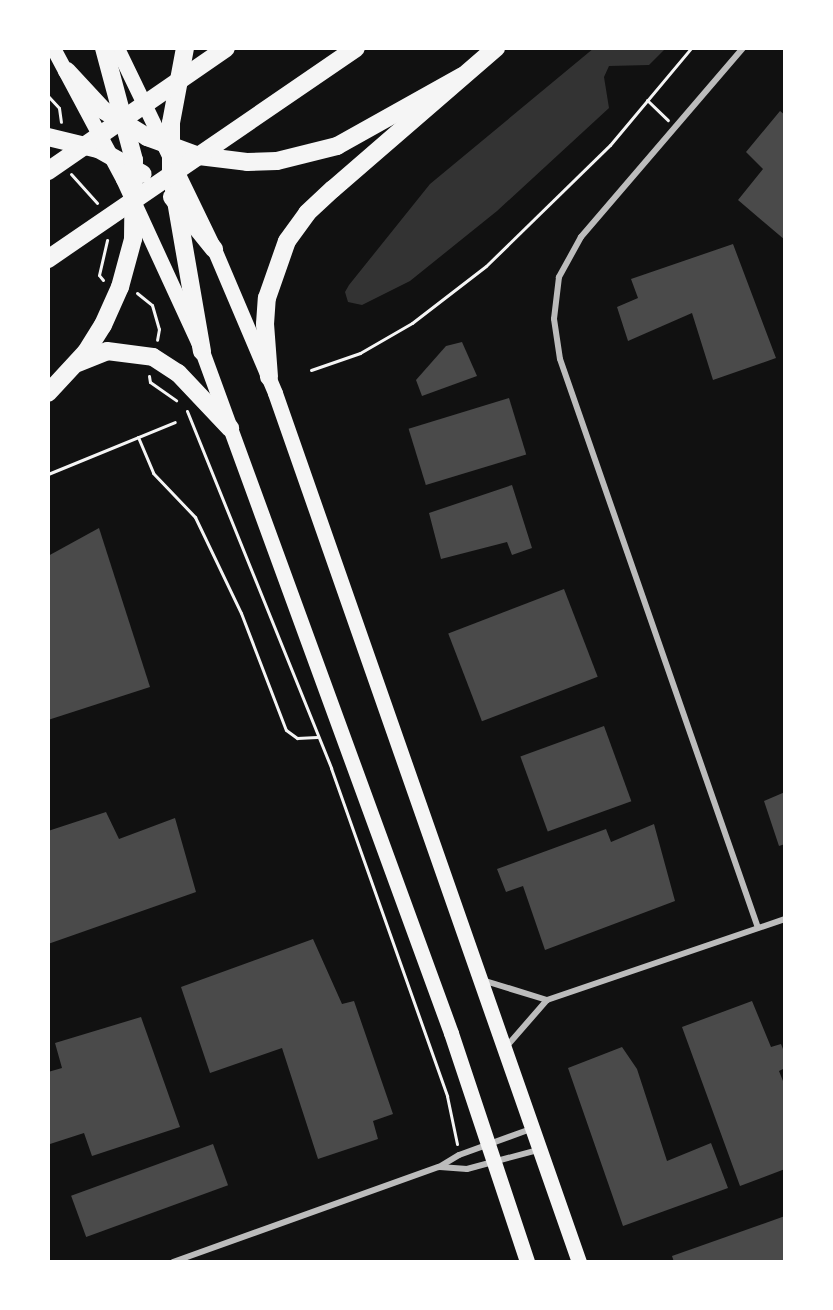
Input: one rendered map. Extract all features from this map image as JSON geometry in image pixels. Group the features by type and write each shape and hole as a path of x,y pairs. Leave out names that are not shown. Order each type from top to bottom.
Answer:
{"highway":[{"path":"48,393 76,364 117,295 130,253 136,206 135,169 122,76 104,48"},
{"path":"174,199 169,149 174,99 185,48"},
{"path":"48,171 226,48"},
{"path":"48,259 356,48"},
{"path":"269,377 264,324 267,298 286,241 307,213 496,48"},
{"path":"67,71 87,100 128,127 169,149 217,160 260,161 308,155 338,146 462,76"},
{"path":"48,137 111,156 135,169 174,199 214,249"},
{"path":"186,213 202,351"},
{"path":"48,268 105,220"},
{"path":"76,364 107,351 153,357 178,373 230,428"}],"main road":[{"path":"53,48 67,71"},
{"path":"117,48 122,76 169,149 186,213"},
{"path":"87,100 111,156 152,237 202,351 450,1033 485,1144 527,1262"},
{"path":"214,249 269,377 579,1262"}],"street":[{"path":"742,48 580,237 559,277 554,319 560,359 758,928"},
{"path":"504,1049 547,999 785,919"},
{"path":"479,979 547,999"},
{"path":"173,1262 439,1167 485,1144 532,1129"},
{"path":"439,1167 467,1169 540,1150"}],"path":[{"path":"311,370 360,353 412,323 486,266 610,145 691,48"},
{"path":"48,96 59,108 60,119"},
{"path":"647,100 674,126"},
{"path":"100,274 104,280"},
{"path":"142,295 157,315 157,341"},
{"path":"148,374 150,382 186,409 199,434 317,737 447,1096 459,1155"},
{"path":"48,474 175,422"},
{"path":"138,437 153,473 195,517 241,613 286,730 297,738 317,737"}],"shaded area":[{"path":"594,48 666,48 649,65 609,66 604,77 609,108 497,211 410,281 362,305 348,302 345,292 349,285 430,184"}],"building":[{"path":"780,111 785,115 785,240 738,200 763,169 746,152"},
{"path":"733,244 776,358 713,380 692,313 628,341 617,307 638,298 631,279"},
{"path":"462,342 477,376 422,396 416,380 446,346"},
{"path":"509,398 526,454 426,485 409,429"},
{"path":"512,485 532,548 512,555 507,542 441,559 429,513"},
{"path":"99,528 150,687 48,720 48,556"},
{"path":"564,589 598,677 482,721 448,633"},
{"path":"604,726 631,801 548,832 520,756"},
{"path":"785,792 785,844 779,846 764,801"},
{"path":"106,812 119,839 175,818 196,892 48,944 48,831"},
{"path":"654,824 675,901 545,950 523,886 506,892 497,869 606,829 611,842"},
{"path":"313,939 342,1004 354,1001 393,1114 373,1121 378,1139 318,1159 282,1048 210,1073 181,987"},
{"path":"752,1001 771,1047 781,1044 785,1054 785,1068 779,1071 785,1086 785,1169 740,1186 682,1027"},
{"path":"141,1017 180,1127 92,1156 84,1133 50,1144 48,1072 62,1068 55,1043"},
{"path":"622,1047 637,1069 667,1161 711,1143 728,1188 623,1226 568,1068"},
{"path":"213,1144 228,1185 86,1237 71,1196"},
{"path":"785,1216 785,1262 674,1262 672,1256"}]}
